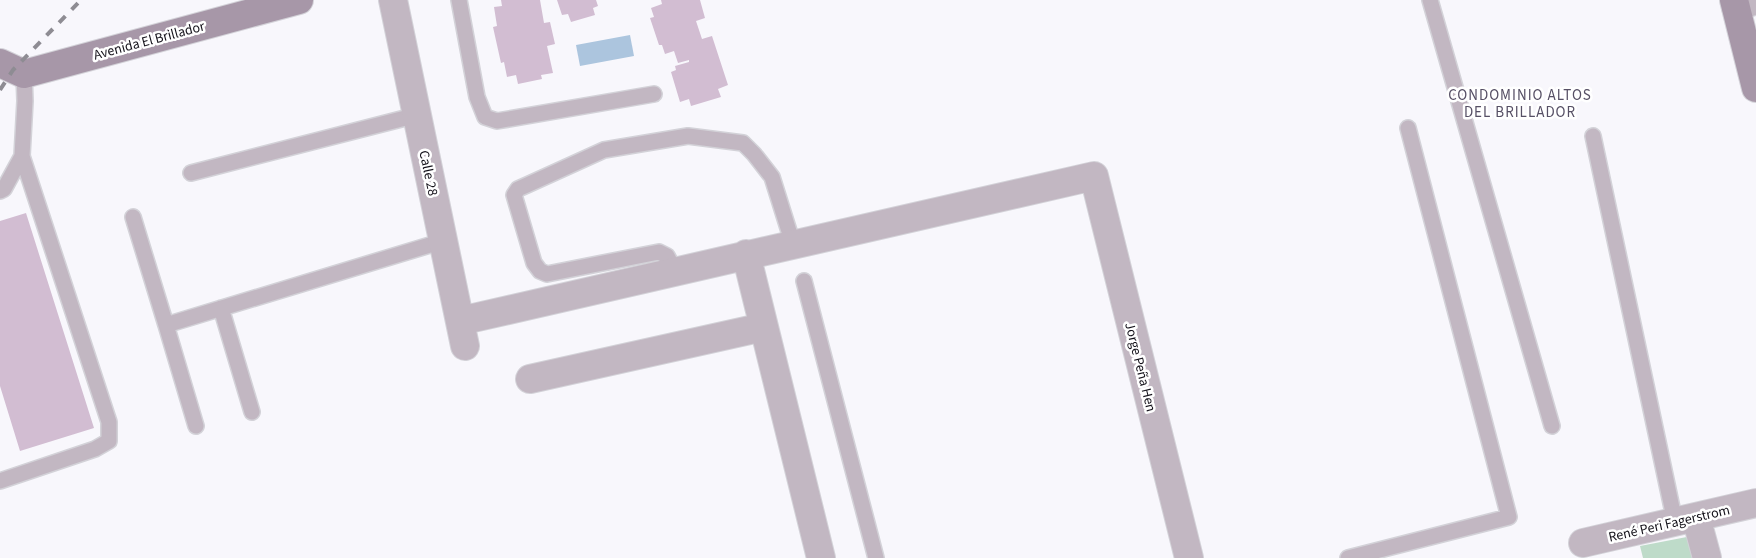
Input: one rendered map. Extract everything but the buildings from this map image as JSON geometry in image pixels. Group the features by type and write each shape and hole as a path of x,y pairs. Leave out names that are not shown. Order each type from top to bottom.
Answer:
{"street":[{"name":"Avenida El Brillador","path":"24,74 299,0"},
{"name":"Calle 28","path":"393,0 463,333 675,271"},
{"path":"1742,2 1756,88"},
{"path":"0,63 24,74"},
{"name":"Jorge Peña Hen","path":"793,244 1094,176 1189,558"},
{"path":"675,271 793,244"},
{"path":"746,254 821,558"},
{"path":"530,379 764,327"},
{"name":"René Peri Fagerstrom","path":"1583,543 1756,503"},
{"path":"1686,519 1707,558"}],"lane":[{"path":"459,0 478,97 485,117 497,121 654,94"},
{"path":"1430,0 1552,426"},
{"path":"1,479 95,449 109,441 109,422 22,156 25,101 24,74"},
{"path":"191,173 417,115"},
{"path":"1348,558 1509,517 1408,128"},
{"path":"675,271 666,256 659,252 547,274 540,271 534,263 514,194 518,189 604,150 688,136 743,143 772,177 793,244"},
{"path":"1593,136 1686,519"},
{"path":"0,191 4,189 22,156"},
{"path":"133,217 196,426"},
{"path":"166,325 443,241"},
{"path":"804,281 876,558"},
{"path":"221,308 252,412"}],"green space":[{"path":"1692,536 1697,558 1643,558 1640,546"}],"water":[{"path":"630,35 634,56 580,66 576,45"}],"railway":[{"path":"0,90 13,70 81,0"}],"district":[{"name":"CONDOMINIO ALTOS DEL BRILLADOR","path":"1520,104"}]}
